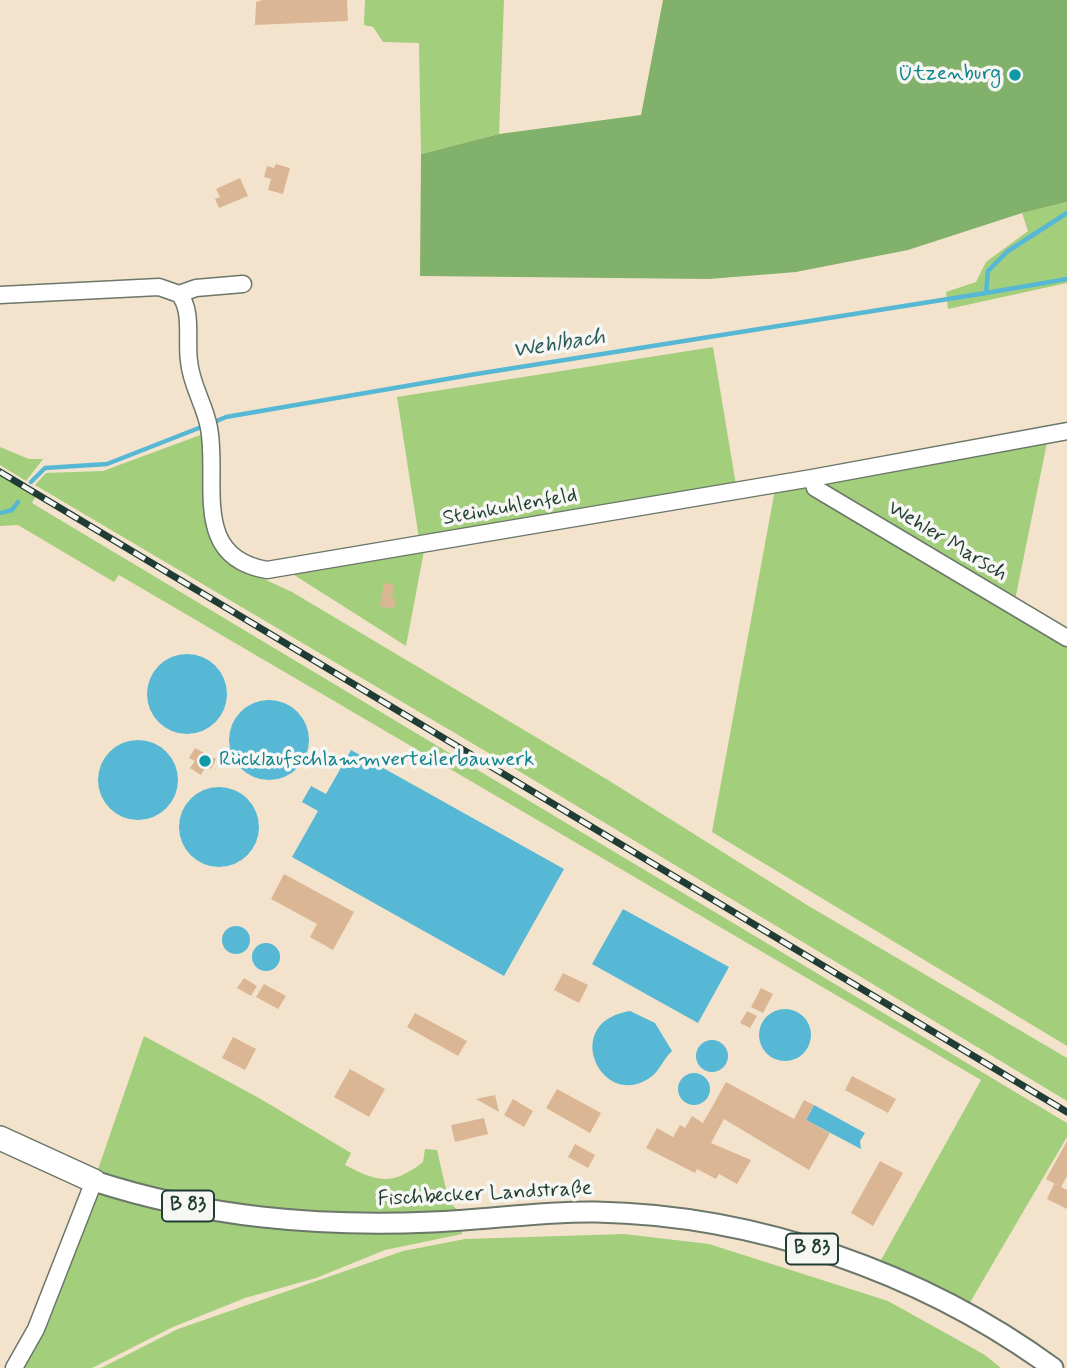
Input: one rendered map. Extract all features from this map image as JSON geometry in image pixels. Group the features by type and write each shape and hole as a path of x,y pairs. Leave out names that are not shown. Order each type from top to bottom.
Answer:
{"highway":[{"name":"B 83","path":"0,1138 94,1181"}],"main road":[{"name":"Fischbecker Landstraße","path":"94,1181 168,1202 252,1218 358,1224 595,1212 648,1214 709,1223 807,1247 898,1277 964,1311 1053,1368"}],"street":[{"path":"0,295 159,287 179,293 196,288 243,284"},
{"name":"Steinkuhlenfeld","path":"179,293 186,309 191,376 208,423 209,492 217,531 230,554 242,563 267,570 812,478 1067,430"},
{"name":"Wehler Marsch","path":"812,478 815,488 1067,638"},
{"path":"14,1368 41,1317 94,1181"}],"green space":[{"path":"365,0 504,0 499,134 421,154 419,43 383,42 373,27 364,25"},
{"path":"663,0 1067,0 1067,202 1022,213 908,250 796,272 709,279 420,276 421,154 499,134 641,115"},
{"path":"1067,202 1067,283 948,309 946,292 976,282 986,262 1028,231 1022,213"},
{"path":"713,347 737,491 420,545 397,397"},
{"path":"1049,433 1014,605 1067,638 1067,1046 712,832 776,484"},
{"path":"203,434 202,493 212,537 240,568 292,592 608,780 807,905 1067,1058 1067,1101 497,758 35,485 46,473 103,471"},
{"path":"0,447 29,459 43,459 26,481 0,465"},
{"path":"0,472 37,494 32,503 1067,1123 1067,1137 965,1311 876,1269 981,1080 119,575 114,582 18,525 0,526"},
{"path":"424,551 406,646 291,573"},
{"path":"144,1036 259,1098 351,1153 345,1165 367,1175 385,1179 402,1175 423,1162 425,1149 437,1150 449,1202 461,1213 462,1234 385,1250 316,1278 245,1298 173,1327 92,1368 14,1368 94,1181"},
{"path":"624,1234 709,1244 888,1301 985,1355 1001,1368 101,1368 178,1329 403,1251 465,1239"}],"water":[{"path":"187,654 202,657 215,666 224,679 227,694 224,709 215,722 202,731 187,734 172,731 159,722 150,709 147,694 150,679 159,666 172,657"},
{"path":"269,700 284,703 297,712 306,725 309,740 306,755 297,768 284,777 269,780 254,777 241,768 232,755 229,740 232,725 241,712 254,703"},
{"path":"138,740 153,743 166,752 175,765 178,780 175,795 166,808 153,817 138,820 123,817 110,808 101,795 98,780 101,765 110,752 123,743"},
{"path":"351,750 564,869 504,976 292,857 318,811 302,802 311,786 326,794"},
{"path":"219,787 234,790 247,799 256,812 259,827 256,842 247,855 234,864 219,867 204,864 191,855 182,842 179,827 182,812 191,799 204,790"},
{"path":"623,909 729,967 698,1023 592,964"},
{"path":"236,926 246,930 250,940 246,950 236,954 226,950 222,940 226,930"},
{"path":"266,943 276,947 280,957 276,967 266,971 256,967 252,957 256,947"},
{"path":"785,1009 795,1011 803,1017 809,1025 809,1045 803,1053 795,1059 785,1061 775,1059 767,1053 761,1045 759,1035 761,1025 767,1017 775,1011"},
{"path":"630,1011 655,1023 672,1051 652,1076 631,1085 616,1083 603,1074 595,1060 593,1045 597,1030 609,1018"},
{"path":"712,1040 723,1045 728,1056 723,1067 712,1072 701,1067 696,1056 701,1045"},
{"path":"694,1073 705,1078 710,1089 705,1100 694,1105 683,1100 678,1089 683,1078"},
{"path":"814,1105 865,1133 860,1141 861,1149 806,1120"}],"building":[{"path":"347,0 348,21 255,25 256,2"},
{"path":"276,164 290,168 283,194 268,190 271,179 264,177 267,166 274,168"},
{"path":"240,178 248,196 219,208 215,199 220,197 216,189"},
{"path":"384,583 394,585 394,609 380,606"},
{"name":"Rücklaufschlammverteilerbauwerk","path":"195,748 216,759 211,769 206,766 201,775 190,768 195,761 189,758"},
{"path":"284,874 354,912 333,950 310,937 317,924 271,899"},
{"path":"563,973 588,985 579,1003 554,990"},
{"path":"244,978 257,986 251,996 237,988"},
{"path":"264,984 286,996 278,1009 256,997"},
{"path":"761,988 773,994 763,1013 751,1007"},
{"path":"747,1011 757,1016 750,1028 740,1023"},
{"path":"415,1013 467,1041 458,1056 407,1027"},
{"path":"233,1037 256,1049 245,1070 222,1058"},
{"path":"350,1069 385,1089 369,1117 334,1097"},
{"path":"852,1076 896,1099 888,1113 845,1090"},
{"path":"726,1082 794,1119 804,1100 814,1105 806,1120 830,1133 809,1170 724,1119 711,1143 751,1160 737,1184 719,1174 716,1179 697,1169 695,1173 646,1148 657,1128 673,1137 680,1125 685,1128 692,1116 703,1123"},
{"path":"557,1089 601,1113 590,1133 546,1108"},
{"path":"495,1095 499,1112 476,1099"},
{"path":"513,1099 533,1111 524,1127 504,1115"},
{"path":"484,1118 488,1134 455,1142 451,1125"},
{"path":"1067,1141 1067,1176 1061,1187 1067,1190 1067,1209 1047,1199 1054,1184 1059,1186 1046,1179"},
{"path":"575,1144 595,1155 588,1168 568,1157"},
{"path":"880,1161 903,1173 873,1226 851,1213"}],"waterway":[{"name":"Wehlbach","path":"212,423 226,417 470,375 986,293 988,271 1008,251 1067,213"},
{"path":"986,293 1067,279"},
{"name":"Wehlbach","path":"31,482 45,468 107,464 204,426"},
{"name":"Wehlbach","path":"0,513 12,510 18,502"}],"railway":[{"path":"0,472 1067,1112"}],"place":[{"name":"Ützenburg","path":"1015,75"},
{"name":"Rücklaufschlammverteilerbauwerk","path":"205,761"}]}
